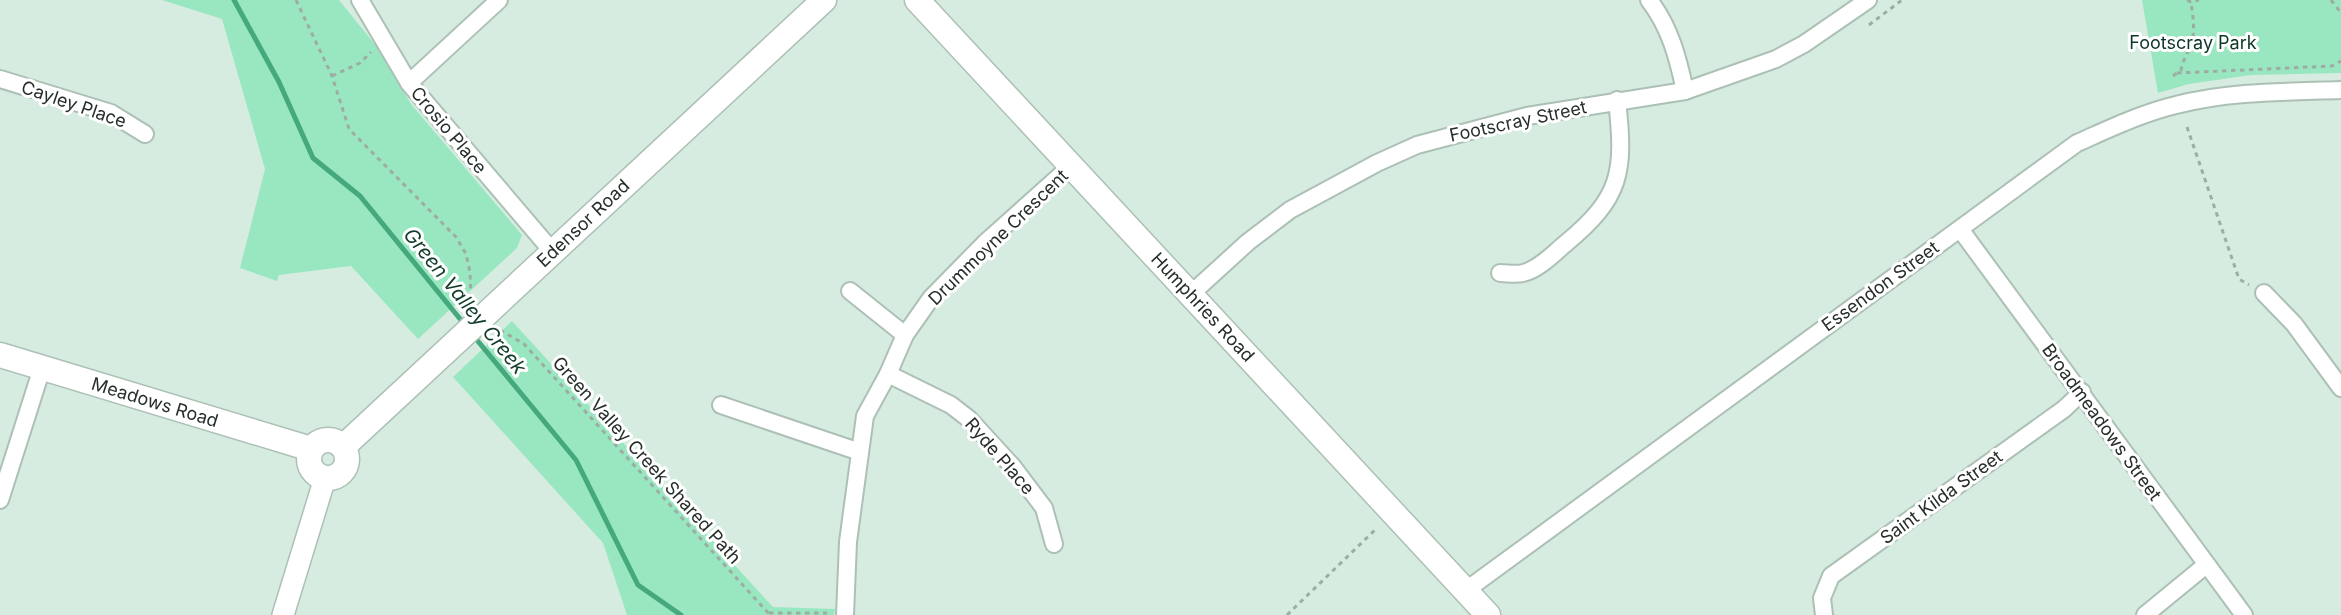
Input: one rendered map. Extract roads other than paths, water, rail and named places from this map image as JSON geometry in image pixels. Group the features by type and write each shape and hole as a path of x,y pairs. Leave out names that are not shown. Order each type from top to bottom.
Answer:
{"main road":[{"name":"Edensor Road","path":"343,447 824,0"},
{"name":"Humphries Road","path":"917,0 1192,293 1488,615"},
{"name":"Meadows Road","path":"0,355 311,449"},
{"path":"326,440 343,447 347,459 343,471 338,475 325,478 310,467 311,449 326,440"}],"street":[{"name":"Crosio Place","path":"360,0 409,83 552,251"},
{"path":"409,83 499,0"},
{"path":"1649,0 1668,31 1678,58 1685,91"},
{"name":"Footscray Street","path":"1192,293 1248,242 1290,210 1377,163 1417,145 1527,116 1685,91 1776,59 1804,44 1868,0"},
{"name":"Cayley Place","path":"0,79 111,114 145,134"},
{"name":"Essendon Street","path":"1465,591 2077,143 2126,121 2179,104 2240,94 2341,90"},
{"path":"1500,273 1524,273 1543,262 1593,220 1611,196 1620,164 1621,134 1617,100"},
{"name":"Drummoyne Crescent","path":"845,614 848,542 865,416 888,374 904,335 931,297 985,243 1071,166"},
{"name":"Broadmeadows Street","path":"1960,229 2244,615"},
{"path":"850,291 904,335"},
{"path":"2264,293 2294,324 2341,388"},
{"path":"0,500 42,368"},
{"name":"Ryde Place","path":"888,374 951,405 969,419 1013,467 1044,508 1054,544"},
{"name":"Saint Kilda Street","path":"1824,615 1822,598 1831,576 2064,409 2082,392"},
{"path":"721,405 860,452"},
{"path":"283,615 325,478"},
{"path":"2145,615 2206,565"}],"waterway":[{"name":"Green Valley Creek","path":"234,0 279,82 313,158 360,196 465,325"},
{"name":"Green Valley Creek","path":"472,334 576,460 638,585 681,615"}],"park label":[{"name":"Footscray Park","path":"2193,42"}]}
